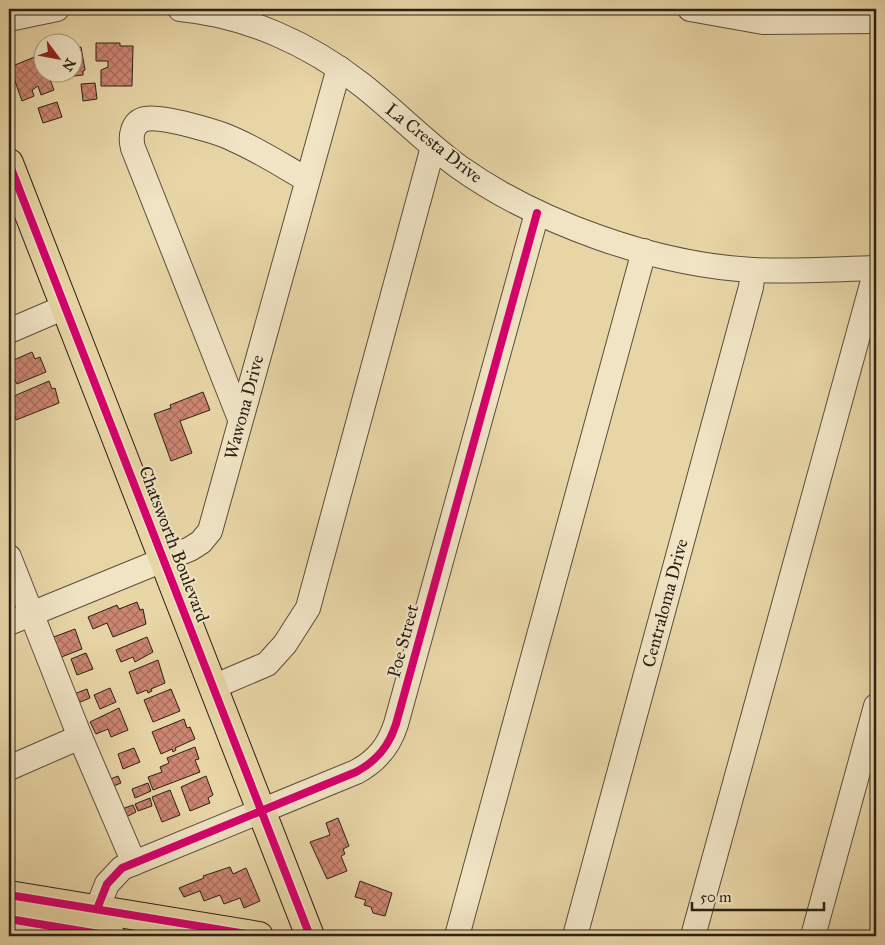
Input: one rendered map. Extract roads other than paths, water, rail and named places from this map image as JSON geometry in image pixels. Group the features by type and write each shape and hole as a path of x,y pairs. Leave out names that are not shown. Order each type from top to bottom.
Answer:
{"main road":[{"name":"Chatsworth Boulevard","path":"9,163 310,936"},
{"path":"9,895 259,936"},
{"path":"9,919 111,936"}],"street":[{"path":"9,20 57,9"},
{"name":"La Cresta Drive","path":"180,9 218,15 278,34 305,47 362,84 459,167 537,213 644,251 687,261 753,270 876,269"},
{"path":"690,9 730,18 763,22 876,20"},
{"name":"Wawona Drive","path":"9,623 197,545 210,531 306,179 339,68"},
{"path":"240,419 133,148 131,134 137,124 146,119 207,130 256,150 306,179"},
{"path":"213,687 267,664 285,644 308,608 433,146"},
{"name":"Poe Street","path":"97,909 106,884 116,873 134,863 261,812 365,767 383,751 392,735 537,213"},
{"path":"457,936 644,251"},
{"path":"693,936 876,269"},
{"name":"Centraloma Drive","path":"575,936 751,287 753,270"},
{"path":"9,331 65,307"},
{"path":"9,558 80,738 134,863"},
{"path":"813,936 876,706"},
{"path":"9,768 80,738"}]}
